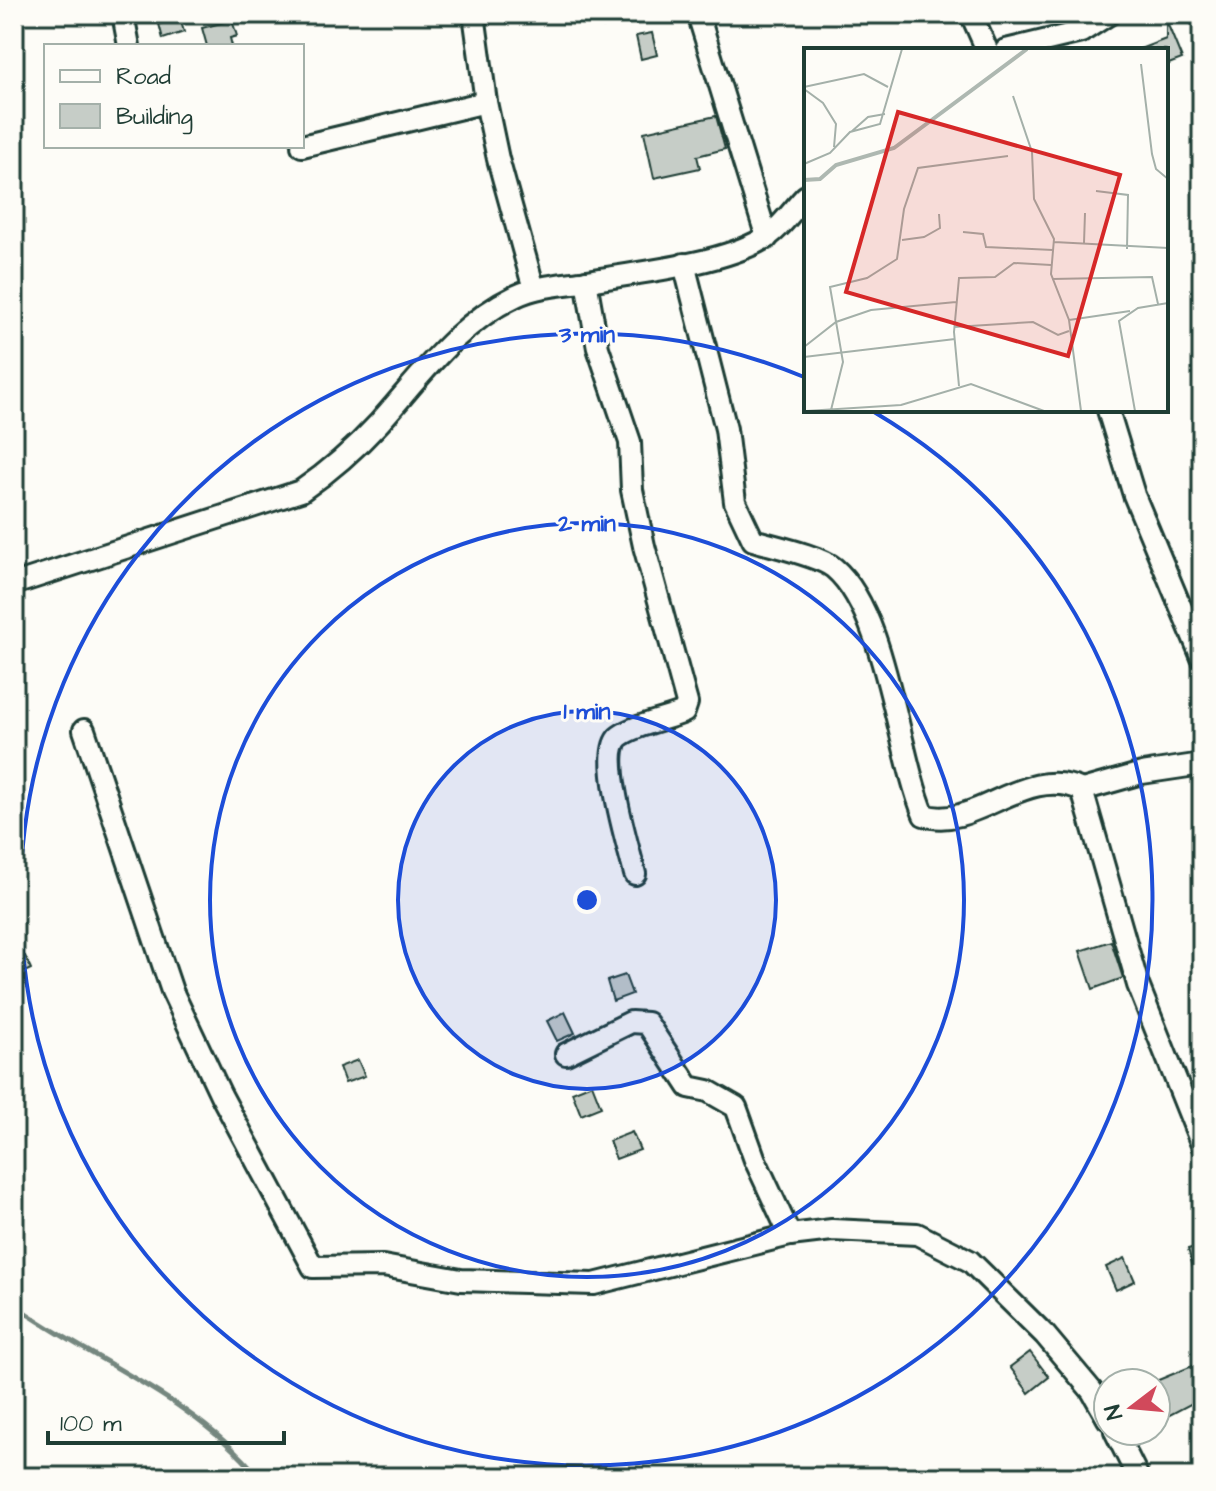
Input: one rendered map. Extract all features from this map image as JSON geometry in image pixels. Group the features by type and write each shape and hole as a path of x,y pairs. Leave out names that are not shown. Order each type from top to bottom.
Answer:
{"street":[{"path":"123,14 129,44"},
{"path":"474,14 486,102 534,289"},
{"path":"698,14 767,238"},
{"path":"971,14 986,48"},
{"path":"1025,48 1062,44 1109,14"},
{"path":"304,145 486,102"},
{"path":"14,584 301,491 334,467 379,423 430,361 472,325 514,297 534,289 736,253 767,238 804,198"},
{"path":"684,264 726,429 735,502 753,540 833,566 854,591 881,655 924,815 937,819 954,816 1019,790 1063,781 1082,790 1142,773 1202,764"},
{"path":"586,281 598,348 630,442 632,490 644,546 687,703 684,712 619,736 612,746 611,768 635,874"},
{"path":"1109,412 1134,495 1202,658"},
{"path":"84,730 172,991 221,1095 313,1267 383,1266 461,1280 594,1284 790,1235 832,1230 917,1234 970,1261 1045,1335 1092,1391"},
{"path":"1082,790 1138,985 1202,1145"},
{"path":"566,1054 631,1022 647,1023 689,1087 708,1091 736,1107 755,1160 790,1235"},
{"path":"1123,1447 1138,1477"}],"building":[{"path":"600,14 637,14 638,17 604,27"},
{"path":"180,18 184,32 163,39 159,24"},
{"path":"232,20 237,36 230,38 232,44 206,44 202,28"},
{"path":"1166,20 1182,59 1168,64 1168,48 1143,48 1166,39"},
{"path":"652,33 657,55 641,59 636,36"},
{"path":"716,116 725,149 697,156 700,168 654,178 644,132"},
{"path":"1111,941 1123,978 1093,989 1080,951"},
{"path":"25,956 31,969 14,977 14,961"},
{"path":"625,975 632,994 613,1001 607,981"},
{"path":"565,1012 575,1033 557,1041 547,1021"},
{"path":"358,1060 365,1076 345,1083 339,1067"},
{"path":"592,1084 601,1107 581,1115 572,1092"},
{"path":"632,1132 640,1150 616,1159 609,1141"},
{"path":"1202,1245 1202,1285 1198,1285 1188,1249"},
{"path":"1125,1258 1135,1281 1116,1290 1106,1267"},
{"path":"1030,1352 1049,1377 1029,1393 1010,1367"},
{"path":"1202,1362 1202,1398 1172,1414 1172,1374"}],"waterway":[{"path":"14,1305 174,1403 233,1449 259,1477"}]}
